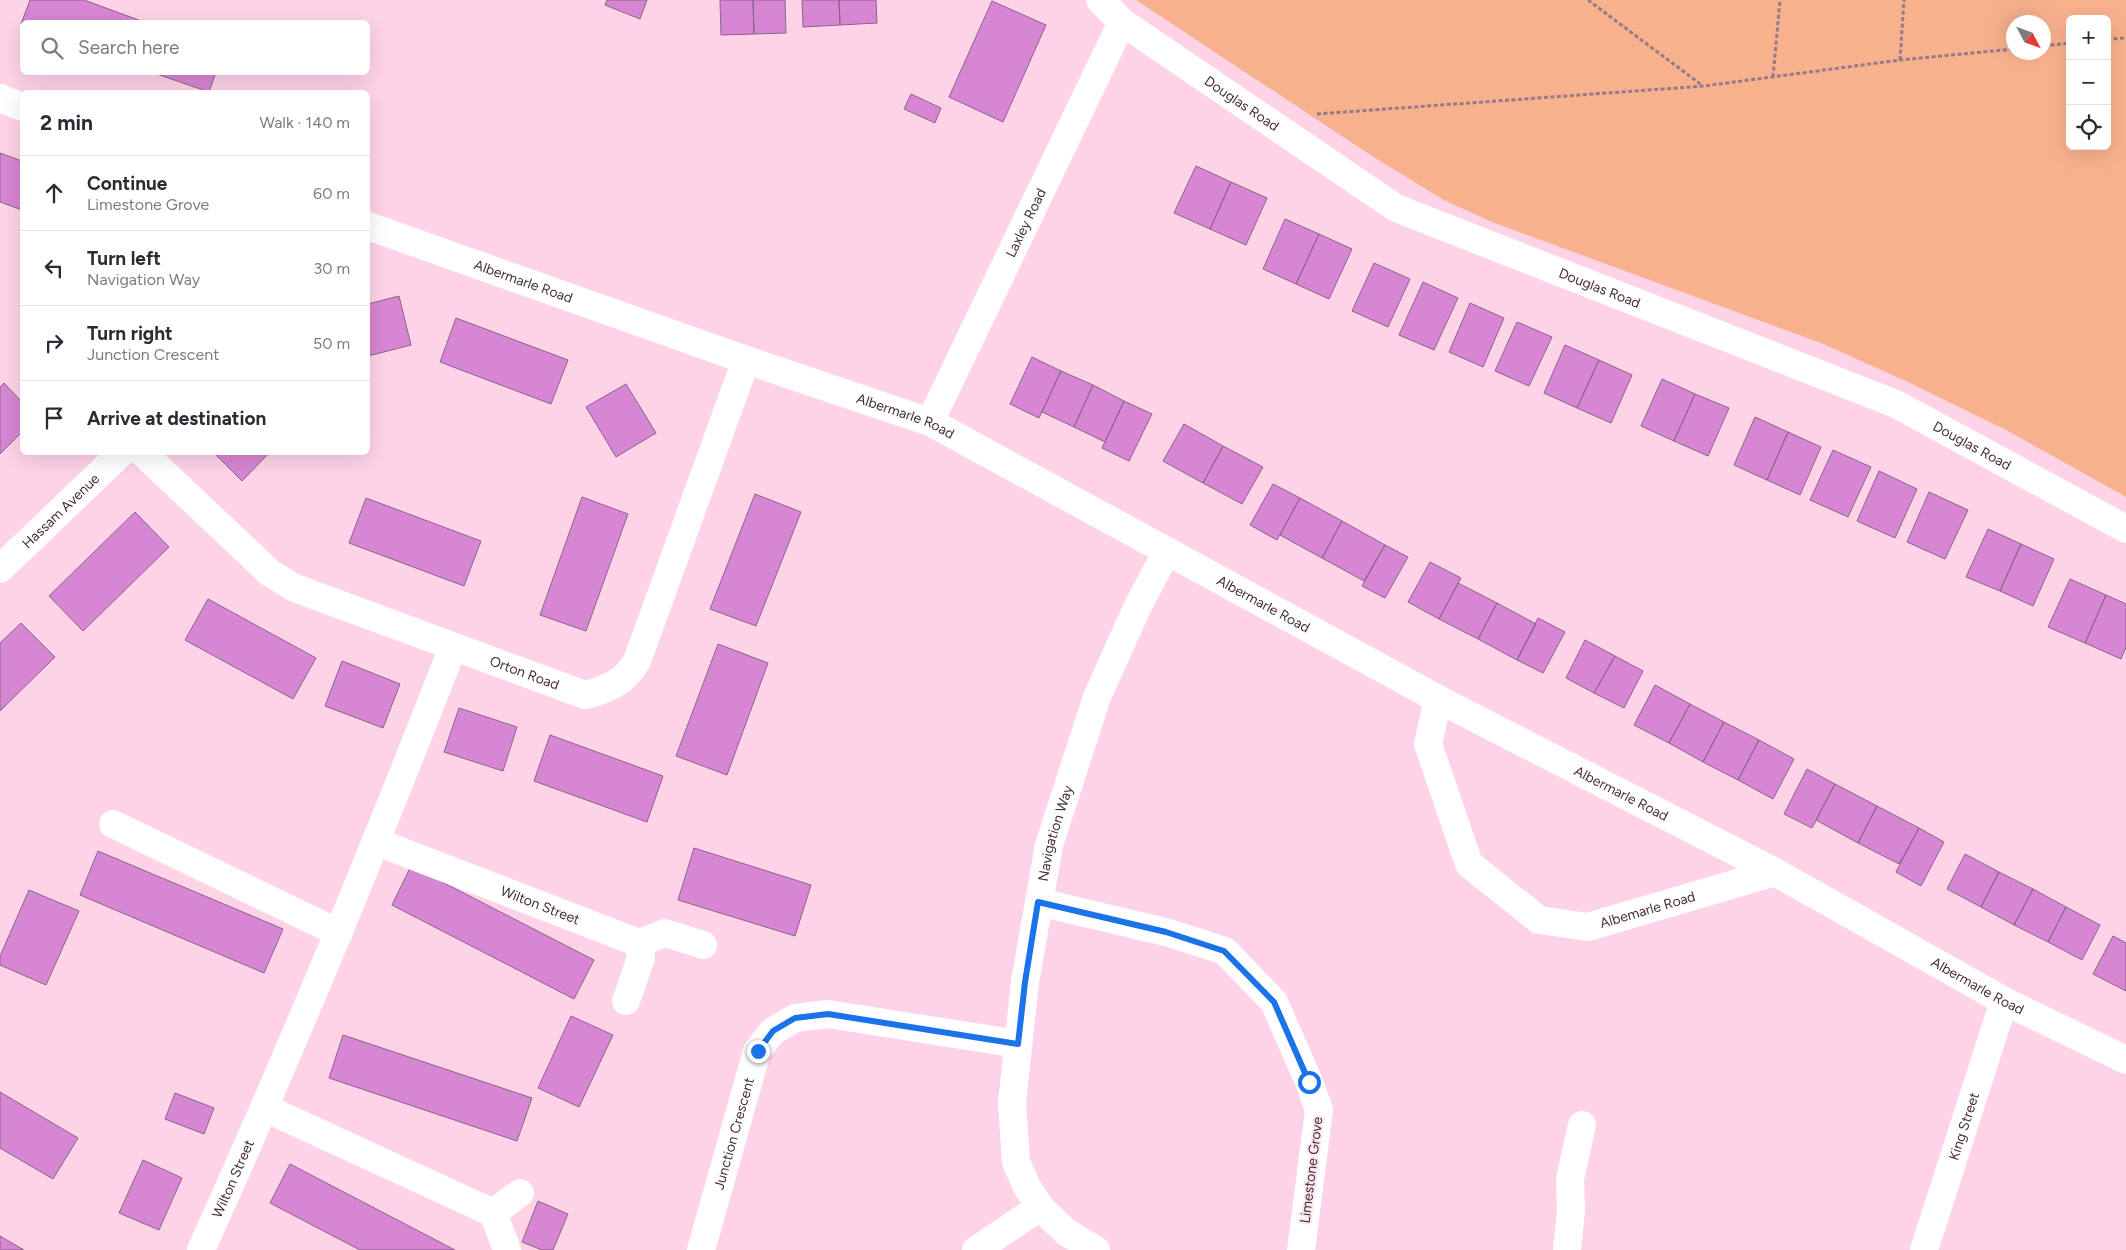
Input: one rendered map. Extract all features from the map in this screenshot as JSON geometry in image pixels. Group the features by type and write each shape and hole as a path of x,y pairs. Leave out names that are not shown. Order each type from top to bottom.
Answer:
{"street":[{"name":"Douglas Road","path":"1100,0 1122,22 1396,208 1896,404 2126,530"},
{"name":"Laxley Road","path":"930,422 1122,22"},
{"path":"0,98 20,106"},
{"name":"Albermarle Road","path":"370,227 746,360 930,422 1438,699 1776,872 2004,1002 2126,1060"},
{"name":"Orton Road","path":"145,455 270,573 295,588 585,694 602,690 629,674 640,652 746,360"},
{"name":"Hassam Avenue","path":"0,569 119,455"},
{"name":"Navigation Way","path":"1096,1250 1066,1232 1040,1207 1027,1188 1016,1162 1012,1103 1025,982 1048,846 1098,697 1137,608 1166,551"},
{"name":"Wilton Street","path":"201,1250 265,1108 377,842 453,647"},
{"name":"Albemarle Road","path":"1438,699 1428,744 1470,864 1539,920 1588,927 1776,872"},
{"path":"113,824 339,932"},
{"name":"Wilton Street","path":"377,842 639,943"},
{"name":"Limestone Grove","path":"1038,902 1166,932 1224,951 1274,1002 1309,1082 1319,1110 1301,1250"},
{"path":"626,1001 641,958 639,943 665,932 703,945"},
{"name":"King Street","path":"1924,1250 2004,1002"},
{"name":"Junction Crescent","path":"701,1250 758,1051 773,1031 795,1018 828,1014 1018,1044"},
{"path":"265,1108 493,1212 507,1250"},
{"path":"1567,1250 1571,1210 1570,1180 1582,1125"},
{"path":"493,1212 520,1193"},
{"path":"976,1250 1040,1207"}],"path":[{"path":"1588,0 1704,86"},
{"path":"1773,77 1780,0"},
{"path":"1900,60 1904,0"},
{"path":"2111,39 2126,38"},
{"path":"2051,45 2066,43"},
{"path":"1264,118 1704,86 1900,60 2006,50"}],"shaded area":[{"path":"1136,0 2126,0 2126,497 2008,431 1910,383 1821,343 1492,222 1442,199 1372,156"}],"building":[{"path":"30,0 84,0 139,20 22,20"},
{"path":"607,0 647,0 640,19 605,5"},
{"path":"720,0 753,0 754,34 721,35"},
{"path":"753,0 785,0 786,33 754,34"},
{"path":"802,0 839,0 840,25 803,27"},
{"path":"839,0 876,0 877,23 840,25"},
{"path":"992,1 1046,25 1003,122 949,97"},
{"path":"160,75 215,75 210,90 203,90"},
{"path":"911,94 941,108 935,123 904,109"},
{"path":"0,153 20,160 20,209 0,202"},
{"path":"1196,166 1231,182 1210,229 1174,213"},
{"path":"1231,182 1267,198 1246,245 1210,229"},
{"path":"1285,219 1319,234 1296,284 1263,269"},
{"path":"1319,234 1352,249 1329,299 1296,284"},
{"path":"1374,263 1410,279 1388,327 1352,311"},
{"path":"1423,282 1458,298 1434,350 1399,335"},
{"path":"399,296 411,345 370,355 370,303"},
{"path":"1470,303 1504,318 1483,367 1449,352"},
{"path":"456,318 568,360 551,404 440,362"},
{"path":"1517,322 1552,337 1529,386 1495,371"},
{"path":"1565,345 1599,360 1577,408 1544,393"},
{"path":"1032,357 1061,371 1039,418 1010,404"},
{"path":"1599,360 1632,375 1611,423 1577,408"},
{"path":"1061,371 1093,385 1074,427 1042,412"},
{"path":"1662,379 1695,394 1674,441 1641,426"},
{"path":"4,383 20,400 20,434 0,454 0,387"},
{"path":"626,384 656,433 616,457 586,407"},
{"path":"1093,385 1124,401 1105,442 1074,427"},
{"path":"1695,394 1729,408 1708,456 1674,441"},
{"path":"1124,401 1152,414 1129,461 1102,448"},
{"path":"1755,417 1788,432 1767,480 1734,465"},
{"path":"1184,424 1223,446 1203,483 1163,461"},
{"path":"1788,432 1821,447 1800,495 1767,480"},
{"path":"1223,446 1263,467 1242,504 1203,483"},
{"path":"1833,450 1871,467 1848,517 1810,500"},
{"path":"216,455 267,455 242,481"},
{"path":"1879,471 1917,489 1895,538 1857,521"},
{"path":"1273,484 1300,498 1277,540 1250,525"},
{"path":"1929,492 1968,510 1945,559 1907,542"},
{"path":"755,494 801,512 756,626 710,609"},
{"path":"582,497 628,514 586,631 540,615"},
{"path":"366,498 481,541 464,586 349,543"},
{"path":"1300,498 1342,521 1322,558 1280,535"},
{"path":"135,512 169,547 83,631 49,596"},
{"path":"1342,521 1385,545 1364,581 1322,558"},
{"path":"1988,529 2021,544 2000,591 1966,577"},
{"path":"2021,544 2054,559 2033,606 2000,591"},
{"path":"1385,545 1408,557 1385,598 1362,586"},
{"path":"1430,562 1461,578 1439,619 1408,602"},
{"path":"2070,579 2106,595 2085,643 2048,627"},
{"path":"1458,583 1497,603 1478,639 1439,619"},
{"path":"2106,595 2126,604 2126,647 2121,659 2085,643"},
{"path":"208,599 316,658 293,699 185,640"},
{"path":"1497,603 1536,624 1517,660 1478,639"},
{"path":"1538,618 1565,632 1543,673 1517,660"},
{"path":"21,623 55,657 0,711 0,643"},
{"path":"1585,640 1615,656 1594,693 1566,678"},
{"path":"718,644 768,663 727,775 676,756"},
{"path":"1615,656 1643,671 1624,708 1594,693"},
{"path":"342,661 400,684 383,728 325,706"},
{"path":"1655,685 1690,704 1669,743 1634,725"},
{"path":"1690,704 1724,722 1703,762 1669,743"},
{"path":"459,708 517,727 503,771 444,752"},
{"path":"1724,722 1759,740 1738,780 1703,762"},
{"path":"550,735 663,776 647,822 534,781"},
{"path":"1759,740 1794,759 1773,799 1738,780"},
{"path":"1807,769 1835,784 1812,828 1784,814"},
{"path":"1835,784 1877,806 1858,843 1816,820"},
{"path":"1877,806 1919,828 1899,864 1858,843"},
{"path":"1919,828 1944,842 1921,886 1896,872"},
{"path":"694,848 811,885 795,936 678,900"},
{"path":"98,851 283,929 264,973 80,895"},
{"path":"1965,854 1999,872 1981,907 1947,889"},
{"path":"411,866 594,960 574,999 392,905"},
{"path":"1999,872 2033,889 2014,925 1981,907"},
{"path":"2033,889 2066,907 2048,942 2014,925"},
{"path":"29,890 79,911 46,985 0,965 0,956"},
{"path":"2066,907 2100,925 2082,960 2048,942"},
{"path":"2113,936 2126,943 2126,991 2093,974"},
{"path":"571,1016 613,1035 579,1107 538,1088"},
{"path":"343,1035 532,1098 517,1141 329,1078"},
{"path":"0,1092 78,1138 53,1179 0,1148"},
{"path":"175,1093 214,1108 204,1134 165,1119"},
{"path":"143,1160 182,1178 159,1230 119,1213"},
{"path":"290,1164 455,1250 360,1250 270,1203"},
{"path":"538,1201 568,1214 553,1250 542,1250 522,1242"},
{"path":"0,1236 24,1250 0,1250"}],"route":[{"path":"758,1051 773,1031 795,1018 828,1014 1018,1044 1025,982 1038,902 1166,932 1224,951 1274,1002 1309,1082"}]}
